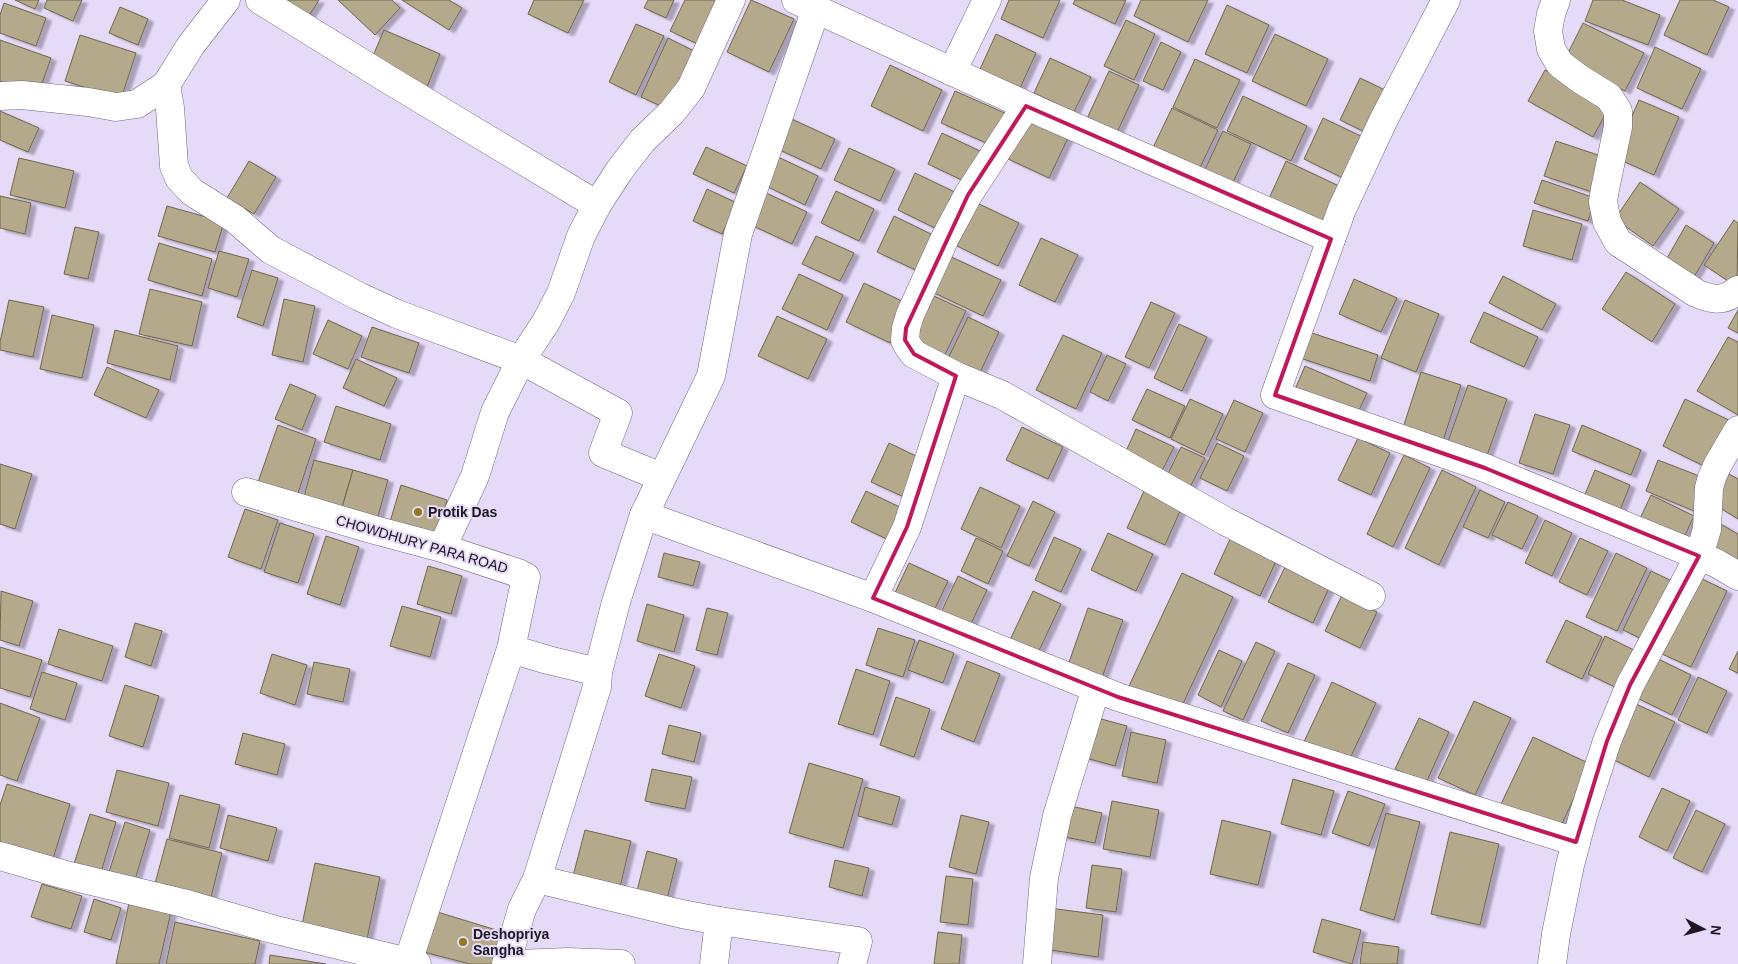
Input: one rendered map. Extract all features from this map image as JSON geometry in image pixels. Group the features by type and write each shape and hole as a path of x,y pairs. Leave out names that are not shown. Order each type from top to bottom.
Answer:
{"street":[{"path":"0,96 32,96 116,106 137,104 166,86 191,45 226,0"},
{"path":"260,0 386,78 598,204"},
{"path":"442,548 475,476 495,412 521,360 546,322 557,300 581,236 619,170 642,141 672,112 691,88 731,0"},
{"path":"952,72 987,0"},
{"path":"1446,0 1384,119 1342,210 1275,395 1485,468 1716,563 1738,576"},
{"path":"1556,0 1548,31 1551,50 1560,64 1609,97 1618,111 1618,127 1603,202 1607,222 1618,242 1702,296 1720,300 1733,295 1738,290"},
{"path":"506,964 522,909 537,879 596,687 616,602 644,515 661,476 711,376 738,234 806,5 1026,106 1331,239"},
{"path":"166,86 170,108 174,166 179,178 192,192 235,219 271,250 360,297 397,314 521,360 618,413 603,453 661,476"},
{"path":"1026,106 968,195 919,293 906,328 908,346 914,354 956,376 1002,396 1225,521 1371,596"},
{"path":"873,598 907,527 956,376"},
{"path":"1552,964 1556,934 1576,842 1606,742 1630,685 1699,556 1706,529 1708,488 1718,464 1738,430"},
{"name":"CHOWDHURY PARA ROAD","path":"246,492 442,548 518,573 526,578 511,649 413,963"},
{"path":"644,515 873,598 1118,697 1576,842"},
{"path":"511,649 598,672"},
{"path":"1037,964 1044,878 1057,816 1096,688"},
{"path":"0,856 62,874 183,903 272,929 413,963"},
{"path":"537,879 682,914 858,941 852,964"},
{"path":"714,964 719,921"},
{"path":"517,964 568,962 621,964"}],"highlighted area":[{"path":"1026,106 1331,239 1275,395 1485,468 1699,556 1630,685 1607,741 1576,842 1118,697 873,598 907,527 956,376 914,354 905,340 906,328 968,195"}],"building":[{"path":"15,0 39,0 35,9"},
{"path":"47,0 82,0 73,21 44,8"},
{"path":"277,0 319,0 307,19"},
{"path":"338,0 392,0 400,8 375,35"},
{"path":"402,0 449,0 462,8 449,30"},
{"path":"534,0 584,0 568,33 528,14"},
{"path":"648,0 674,0 666,18 644,8"},
{"path":"685,0 726,0 704,47 670,31"},
{"path":"751,0 794,19 769,72 727,52"},
{"path":"1009,0 1060,0 1043,38 1001,19"},
{"path":"1075,0 1126,0 1115,24 1073,4"},
{"path":"1141,0 1208,0 1188,42 1134,16"},
{"path":"1593,0 1622,0 1660,15 1648,45 1585,21"},
{"path":"1680,0 1713,0 1729,7 1707,55 1664,35"},
{"path":"4,3 46,18 36,46 0,33 0,15"},
{"path":"1227,5 1269,25 1247,73 1205,54"},
{"path":"120,7 148,19 138,45 109,33"},
{"path":"1126,20 1155,34 1134,80 1104,66"},
{"path":"1583,23 1644,53 1625,91 1564,61"},
{"path":"636,24 664,36 636,95 609,82"},
{"path":"384,30 440,54 427,87 370,63"},
{"path":"996,34 1036,53 1016,97 976,78"},
{"path":"1275,34 1328,59 1306,106 1252,81"},
{"path":"80,35 136,53 121,99 65,81"},
{"path":"668,38 694,51 667,109 641,97"},
{"path":"0,40 51,58 38,95 0,81"},
{"path":"1161,42 1181,52 1163,90 1143,81"},
{"path":"1655,47 1701,69 1682,109 1637,88"},
{"path":"1050,58 1091,77 1074,112 1034,93"},
{"path":"1195,59 1240,80 1217,128 1173,107"},
{"path":"890,65 942,90 923,131 871,106"},
{"path":"1545,70 1610,106 1593,137 1528,101"},
{"path":"1109,71 1139,85 1114,139 1084,125"},
{"path":"1360,78 1391,93 1371,135 1340,120"},
{"path":"955,91 1007,114 993,146 941,123"},
{"path":"1243,96 1307,126 1291,161 1227,131"},
{"path":"1639,100 1679,117 1654,175 1614,157"},
{"path":"1172,108 1218,130 1195,178 1149,156"},
{"path":"0,111 39,128 28,152 0,140"},
{"path":"785,116 835,139 821,169 771,146"},
{"path":"1025,118 1068,138 1049,178 1006,158"},
{"path":"1323,118 1367,139 1347,180 1304,159"},
{"path":"1223,131 1251,144 1229,191 1201,178"},
{"path":"942,133 982,152 968,183 928,164"},
{"path":"1556,141 1607,158 1595,193 1544,176"},
{"path":"706,147 747,166 734,193 693,174"},
{"path":"849,148 895,169 880,201 834,180"},
{"path":"776,156 818,176 805,205 762,184"},
{"path":"19,158 74,171 65,208 10,195"},
{"path":"249,161 276,177 254,214 227,198"},
{"path":"1286,161 1341,187 1322,229 1267,203"},
{"path":"915,173 961,195 943,232 898,210"},
{"path":"1542,180 1595,198 1588,221 1534,203"},
{"path":"1640,182 1679,209 1653,246 1615,219"},
{"path":"707,189 737,203 722,234 693,221"},
{"path":"836,191 874,209 859,241 821,223"},
{"path":"764,192 807,212 792,244 749,224"},
{"path":"0,196 31,203 25,234 0,228"},
{"path":"977,203 1019,223 998,266 957,246"},
{"path":"167,206 224,222 215,252 158,236"},
{"path":"1533,210 1582,224 1572,260 1523,246"},
{"path":"894,216 941,239 924,274 877,252"},
{"path":"1734,220 1738,223 1737,287 1704,265"},
{"path":"1686,225 1714,243 1690,284 1662,267"},
{"path":"75,227 99,232 88,279 64,274"},
{"path":"816,236 854,253 840,281 802,264"},
{"path":"1041,238 1078,255 1055,302 1019,285"},
{"path":"159,243 212,259 202,296 148,280"},
{"path":"219,251 249,259 237,297 208,288"},
{"path":"947,255 1001,280 983,316 930,291"},
{"path":"252,270 278,278 263,326 237,317"},
{"path":"1626,272 1675,304 1652,342 1602,309"},
{"path":"799,274 843,295 827,330 782,309"},
{"path":"1503,276 1556,304 1542,330 1489,303"},
{"path":"1354,279 1397,298 1381,332 1339,314"},
{"path":"864,283 908,304 890,343 846,322"},
{"path":"150,289 202,302 192,346 139,334"},
{"path":"934,296 966,311 942,361 910,346"},
{"path":"284,299 315,306 303,362 272,355"},
{"path":"9,300 44,307 33,357 0,350"},
{"path":"1405,300 1439,314 1416,372 1381,358"},
{"path":"1151,302 1175,313 1149,368 1125,357"},
{"path":"1738,310 1738,333 1728,328"},
{"path":"1484,312 1538,337 1524,367 1470,342"},
{"path":"52,315 94,325 82,378 40,369"},
{"path":"777,316 827,339 808,379 758,356"},
{"path":"968,317 999,332 976,381 944,367"},
{"path":"328,320 362,336 348,369 313,354"},
{"path":"1179,324 1207,337 1182,391 1154,378"},
{"path":"372,327 419,343 409,373 361,357"},
{"path":"115,330 178,346 170,380 107,363"},
{"path":"1309,332 1378,355 1370,381 1300,358"},
{"path":"1063,335 1102,353 1076,409 1036,390"},
{"path":"1728,337 1738,342 1738,415 1697,391"},
{"path":"1107,355 1126,364 1108,401 1090,392"},
{"path":"356,359 397,378 384,406 343,388"},
{"path":"1305,366 1367,393 1355,419 1294,392"},
{"path":"107,367 159,390 146,418 94,395"},
{"path":"1421,372 1461,385 1442,444 1402,431"},
{"path":"290,384 316,395 302,430 275,419"},
{"path":"1468,385 1507,399 1484,464 1445,450"},
{"path":"1147,389 1185,406 1170,438 1132,420"},
{"path":"1190,399 1223,414 1204,455 1171,439"},
{"path":"1685,399 1737,424 1714,471 1663,446"},
{"path":"1234,400 1263,413 1245,452 1216,439"},
{"path":"336,406 391,424 380,460 324,442"},
{"path":"1535,414 1570,425 1553,474 1519,463"},
{"path":"278,425 316,439 297,496 258,482"},
{"path":"1582,425 1641,450 1631,475 1572,451"},
{"path":"1022,427 1063,447 1048,479 1006,460"},
{"path":"1136,429 1174,447 1160,475 1123,458"},
{"path":"1358,438 1390,453 1371,495 1338,480"},
{"path":"889,443 922,459 904,497 871,482"},
{"path":"1217,443 1244,456 1227,491 1200,478"},
{"path":"1181,447 1205,458 1188,491 1164,482"},
{"path":"1404,455 1430,468 1393,547 1367,534"},
{"path":"314,460 353,470 341,511 303,500"},
{"path":"1658,460 1707,479 1694,511 1646,491"},
{"path":"0,464 32,474 15,529 0,524"},
{"path":"353,470 388,480 377,520 341,511"},
{"path":"1442,470 1476,487 1439,565 1405,548"},
{"path":"1595,470 1630,485 1617,518 1581,504"},
{"path":"1729,474 1738,479 1738,519 1712,503"},
{"name":"Protik Das","path":"401,485 447,500 437,540 389,525"},
{"path":"980,487 1020,506 1001,548 961,529"},
{"path":"1480,490 1505,502 1488,538 1463,527"},
{"path":"866,491 908,511 893,542 851,522"},
{"path":"1144,491 1181,509 1165,545 1127,528"},
{"path":"1651,495 1694,516 1680,546 1637,525"},
{"path":"1033,501 1055,512 1029,566 1007,556"},
{"path":"1508,502 1538,516 1522,549 1492,535"},
{"path":"245,509 278,520 261,569 228,557"},
{"path":"1545,520 1572,533 1552,576 1525,563"},
{"path":"1717,522 1738,534 1738,560 1708,550"},
{"path":"280,523 314,534 298,583 264,572"},
{"path":"1108,533 1153,554 1136,591 1091,570"},
{"path":"326,536 359,547 340,605 307,594"},
{"path":"1054,537 1081,549 1061,592 1035,580"},
{"path":"1231,537 1277,559 1260,596 1214,574"},
{"path":"976,538 1003,551 988,584 961,571"},
{"path":"1580,538 1608,551 1587,595 1559,582"},
{"path":"664,553 700,562 693,586 658,577"},
{"path":"1616,553 1647,568 1617,631 1586,617"},
{"path":"909,563 948,581 932,615 893,597"},
{"path":"428,566 462,576 451,614 417,604"},
{"path":"1285,567 1329,588 1313,623 1268,602"},
{"path":"1651,571 1676,583 1648,642 1623,630"},
{"path":"1182,573 1233,597 1180,710 1129,686"},
{"path":"958,576 987,590 967,632 938,619"},
{"path":"1698,577 1727,591 1691,667 1662,654"},
{"path":"1,591 33,601 19,646 0,640"},
{"path":"1033,591 1061,604 1037,655 1009,642"},
{"path":"1342,595 1377,612 1360,648 1325,631"},
{"path":"647,604 684,615 674,652 637,641"},
{"path":"402,606 441,617 430,657 390,646"},
{"path":"707,608 728,613 717,655 696,650"},
{"path":"1088,608 1123,620 1100,683 1066,671"},
{"path":"1566,620 1602,637 1582,679 1546,662"},
{"path":"135,623 162,631 151,666 125,657"},
{"path":"878,628 915,640 903,677 866,665"},
{"path":"59,629 113,646 102,681 48,664"},
{"path":"1605,636 1640,653 1623,691 1588,674"},
{"path":"919,640 954,653 943,683 908,670"},
{"path":"1256,642 1275,651 1243,720 1223,711"},
{"path":"0,647 42,660 30,697 0,688"},
{"path":"1219,650 1242,661 1221,707 1198,695"},
{"path":"1738,651 1738,673 1729,669"},
{"path":"272,654 307,665 295,705 260,693"},
{"path":"659,654 695,666 681,708 645,696"},
{"path":"1652,656 1691,675 1672,715 1633,696"},
{"path":"967,661 1000,674 974,742 941,729"},
{"path":"314,662 350,669 343,702 307,694"},
{"path":"1288,663 1315,675 1288,733 1261,721"},
{"path":"856,669 890,681 873,735 838,724"},
{"path":"42,672 77,683 65,720 30,709"},
{"path":"1698,677 1727,691 1707,733 1678,720"},
{"path":"1332,682 1376,703 1346,767 1302,746"},
{"path":"125,685 159,696 143,747 109,736"},
{"path":"896,697 930,709 914,757 880,745"},
{"path":"1474,701 1511,718 1475,795 1438,778"},
{"path":"0,703 40,718 17,781 0,775"},
{"path":"1636,704 1675,722 1649,777 1610,758"},
{"path":"1090,716 1127,726 1115,766 1079,756"},
{"path":"1419,718 1449,732 1426,783 1395,769"},
{"path":"669,725 701,733 694,762 662,754"},
{"path":"1131,732 1166,740 1157,783 1122,776"},
{"path":"243,733 285,744 277,775 235,764"},
{"path":"1533,737 1590,764 1558,832 1501,804"},
{"path":"809,763 863,779 843,848 789,833"},
{"path":"652,769 692,777 685,809 645,801"},
{"path":"117,770 169,783 158,826 106,812"},
{"path":"1293,779 1334,791 1321,835 1281,824"},
{"path":"7,784 70,804 51,865 0,849 0,805"},
{"path":"865,787 900,797 892,825 858,816"},
{"path":"1662,788 1690,801 1667,851 1639,837"},
{"path":"1348,791 1385,804 1369,846 1332,833"},
{"path":"180,795 220,805 209,848 169,838"},
{"path":"1112,801 1159,810 1150,857 1103,849"},
{"path":"1066,805 1102,813 1095,843 1060,836"},
{"path":"1696,810 1725,824 1702,872 1673,858"},
{"path":"1386,813 1420,822 1394,920 1360,910"},
{"path":"90,814 116,822 99,879 72,870"},
{"path":"228,815 277,828 268,861 220,848"},
{"path":"961,815 989,822 976,874 949,867"},
{"path":"1222,820 1271,832 1258,885 1210,874"},
{"path":"125,822 150,830 134,883 108,875"},
{"path":"585,830 631,841 620,887 573,876"},
{"path":"1450,832 1499,844 1480,925 1431,914"},
{"path":"167,839 222,853 209,905 153,891"},
{"path":"647,851 677,859 665,907 635,899"},
{"path":"835,860 869,868 862,896 829,887"},
{"path":"315,863 380,877 367,939 302,925"},
{"path":"1092,865 1122,869 1116,912 1086,908"},
{"path":"946,876 973,879 968,925 940,922"},
{"path":"42,884 82,896 71,929 31,917"},
{"path":"94,899 121,908 111,940 84,932"},
{"path":"129,903 171,912 159,964 116,964"},
{"path":"1049,908 1103,915 1098,957 1044,949"},
{"name":"Deshopriya Sangha","path":"434,911 506,933 499,964 470,964 420,951"},
{"path":"1322,919 1361,930 1352,964 1313,952"},
{"path":"175,922 260,941 255,964 166,964"},
{"path":"938,932 962,935 959,964 934,964"},
{"path":"1363,942 1399,947 1397,964 1360,964"},
{"path":"270,955 326,964 269,964"}],"place":[{"name":"Protik Das","path":"418,512"},
{"name":"Deshopriya Sangha","path":"463,942"}]}
